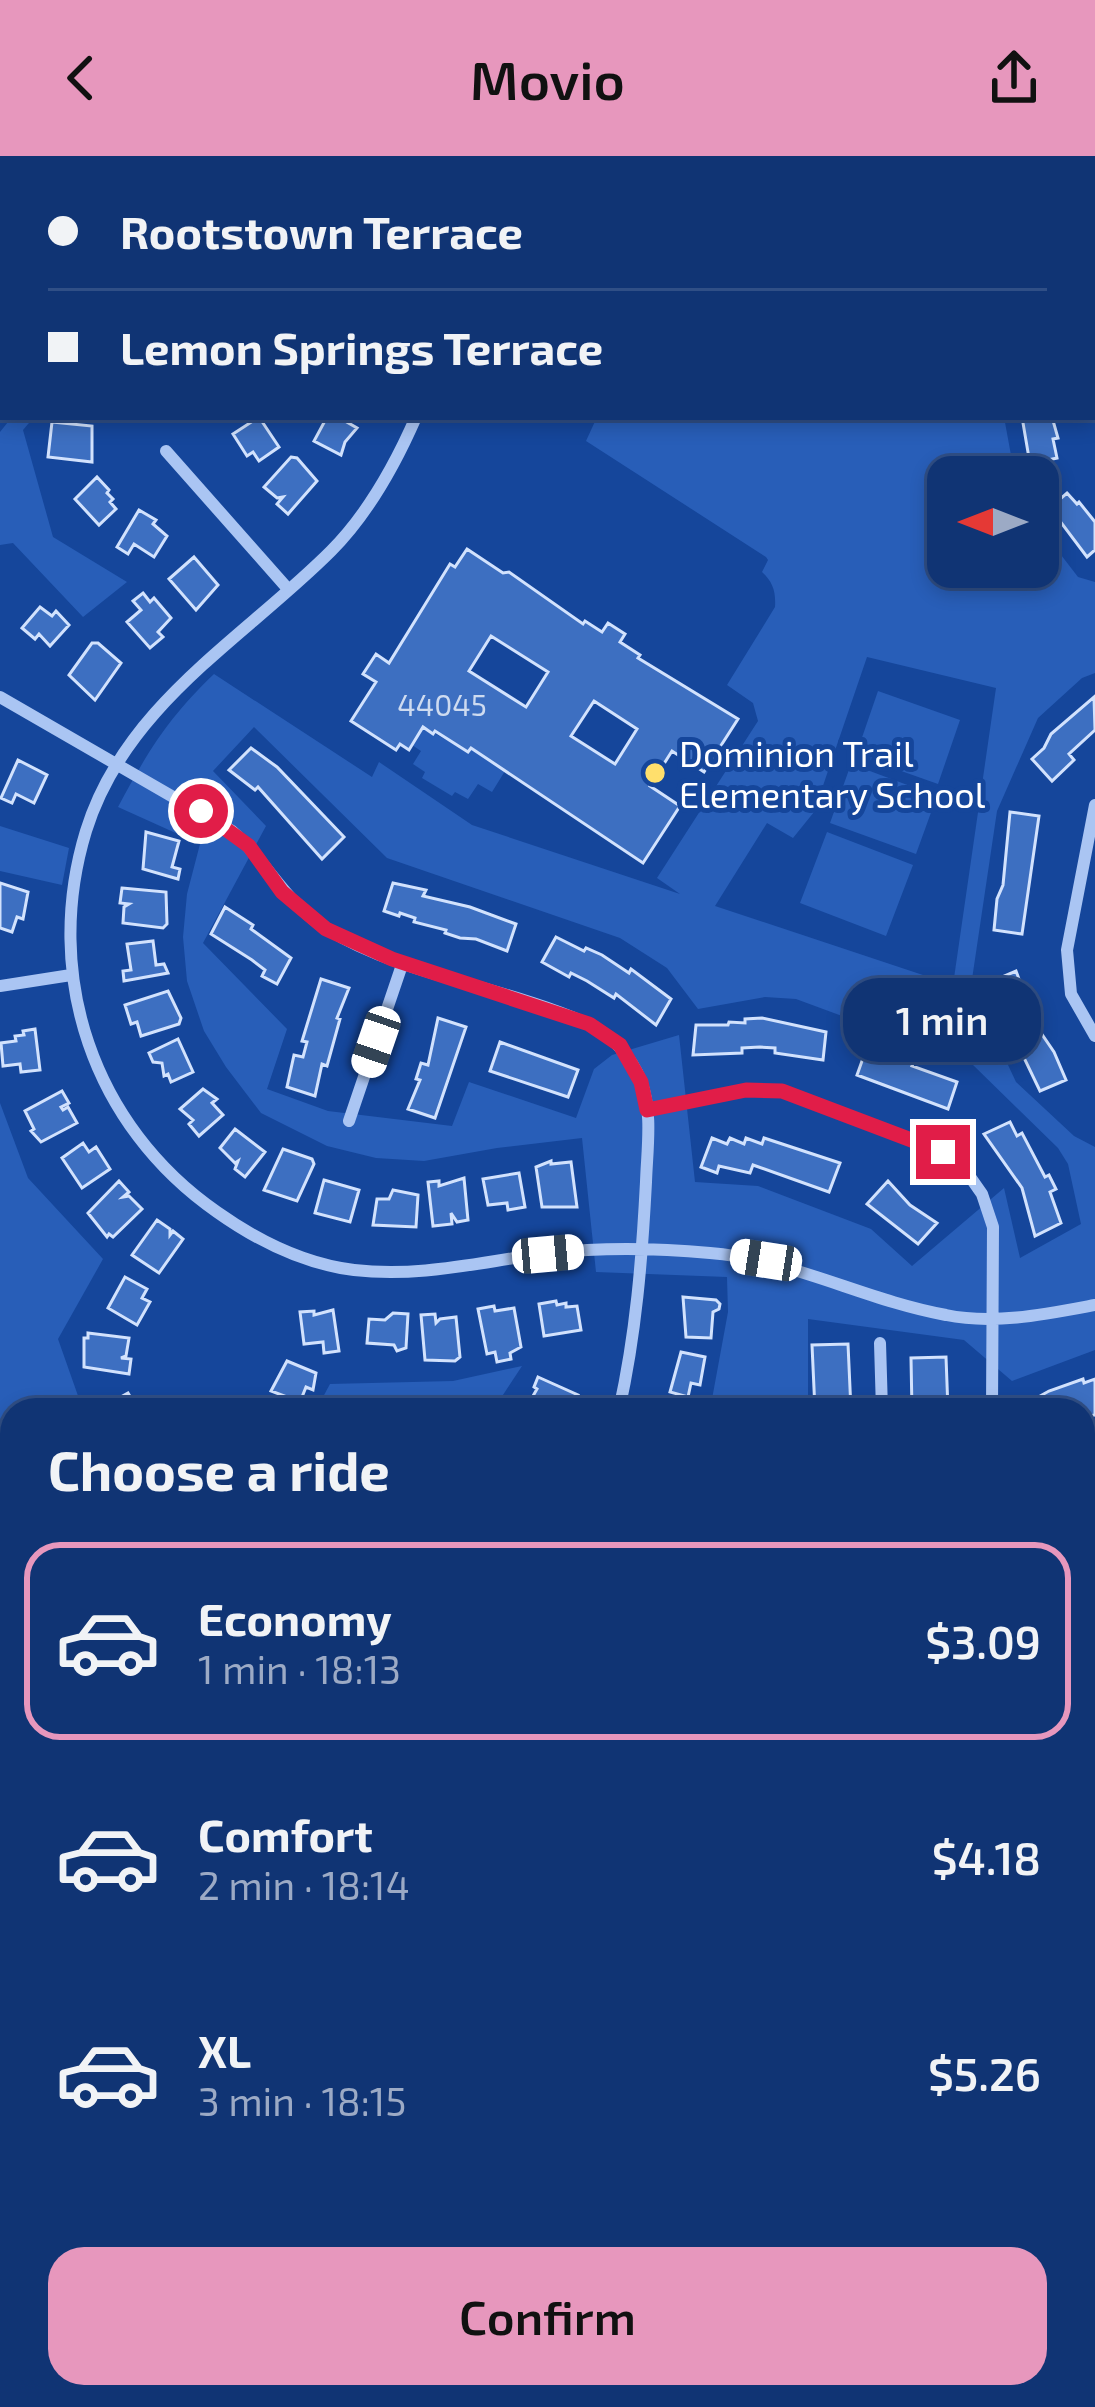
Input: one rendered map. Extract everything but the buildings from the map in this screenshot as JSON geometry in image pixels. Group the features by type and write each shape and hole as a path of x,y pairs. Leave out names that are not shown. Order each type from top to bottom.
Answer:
{"street":[{"path":"415,420 395,461 333,550 164,700 116,762 86,831 74,880 71,975 89,1046 137,1138 166,1172 258,1240 328,1265 414,1274 548,1254 643,1247 766,1260 948,1316 994,1319 1095,1305"},
{"path":"166,451 288,589"},
{"path":"0,697 232,831 249,846 282,892 326,929 358,946 589,1024 620,1045 641,1082 647,1110 643,1247 622,1398"},
{"path":"1095,805 1066,950 1071,994 1095,1036"},
{"path":"349,1121 403,962"},
{"path":"0,986 71,975"},
{"path":"647,1110 766,1089 782,1091 933,1146 968,1174 982,1194 993,1228 992,1398"},
{"path":"880,1343 882,1398"}],"shaded area":[{"path":"10,420 31,420 23,430 53,537 127,582 83,617 13,543 0,545 0,432"},
{"path":"596,420 1005,420 1011,456 927,456 927,588 1059,588 1059,552 1078,577 1095,582 1095,673 1082,678 1038,718 997,811 971,986 1016,1082 1074,1136 1095,1147 1095,1350 1012,1381 964,1340 808,1319 808,1398 712,1398 728,1312 727,1277 596,1272 582,1138 424,1161 376,1158 327,1146 261,1113 204,1031 187,981 183,937 187,894 200,844 118,807 160,736 214,674 372,777 379,762 472,825 680,894 657,878 758,721 753,703 727,685 775,607 773,588 762,572 768,560 586,441","holes":["867,657 996,688 953,985 715,906 767,823 793,838 814,812","254,727 387,858 620,938 667,968 698,1009 765,997 796,999 972,1064 1058,1148 1068,1164 1081,1224 1020,1258 1004,1188 912,1266 871,1229 758,1186 695,1182 679,1035 612,1055 594,1069 576,1118 469,1082 452,1126 328,1111 267,1089 287,1029 203,943 266,826 213,771"]},
{"path":"878,691 960,720 938,784 856,755"},
{"path":"423,727 468,752 471,748 505,771 492,792 478,784 468,799 455,792 452,796 422,778 425,772 413,764 421,751 412,745"},
{"path":"851,764 937,796 916,854 830,823"},
{"path":"0,826 69,848 62,885 0,871"},
{"path":"827,832 913,865 886,936 800,903"},
{"path":"0,1103 28,1178 103,1259 58,1339 79,1398 0,1398"},
{"path":"522,1366 501,1398 322,1398 330,1384 453,1381"}],"place":[{"name":"Dominion Trail Elementary School","path":"655,773"}],"route":[{"path":"201,811 249,846 282,892 326,929 392,959 589,1024 620,1045 641,1082 647,1110 746,1090 782,1091 943,1152"}]}
